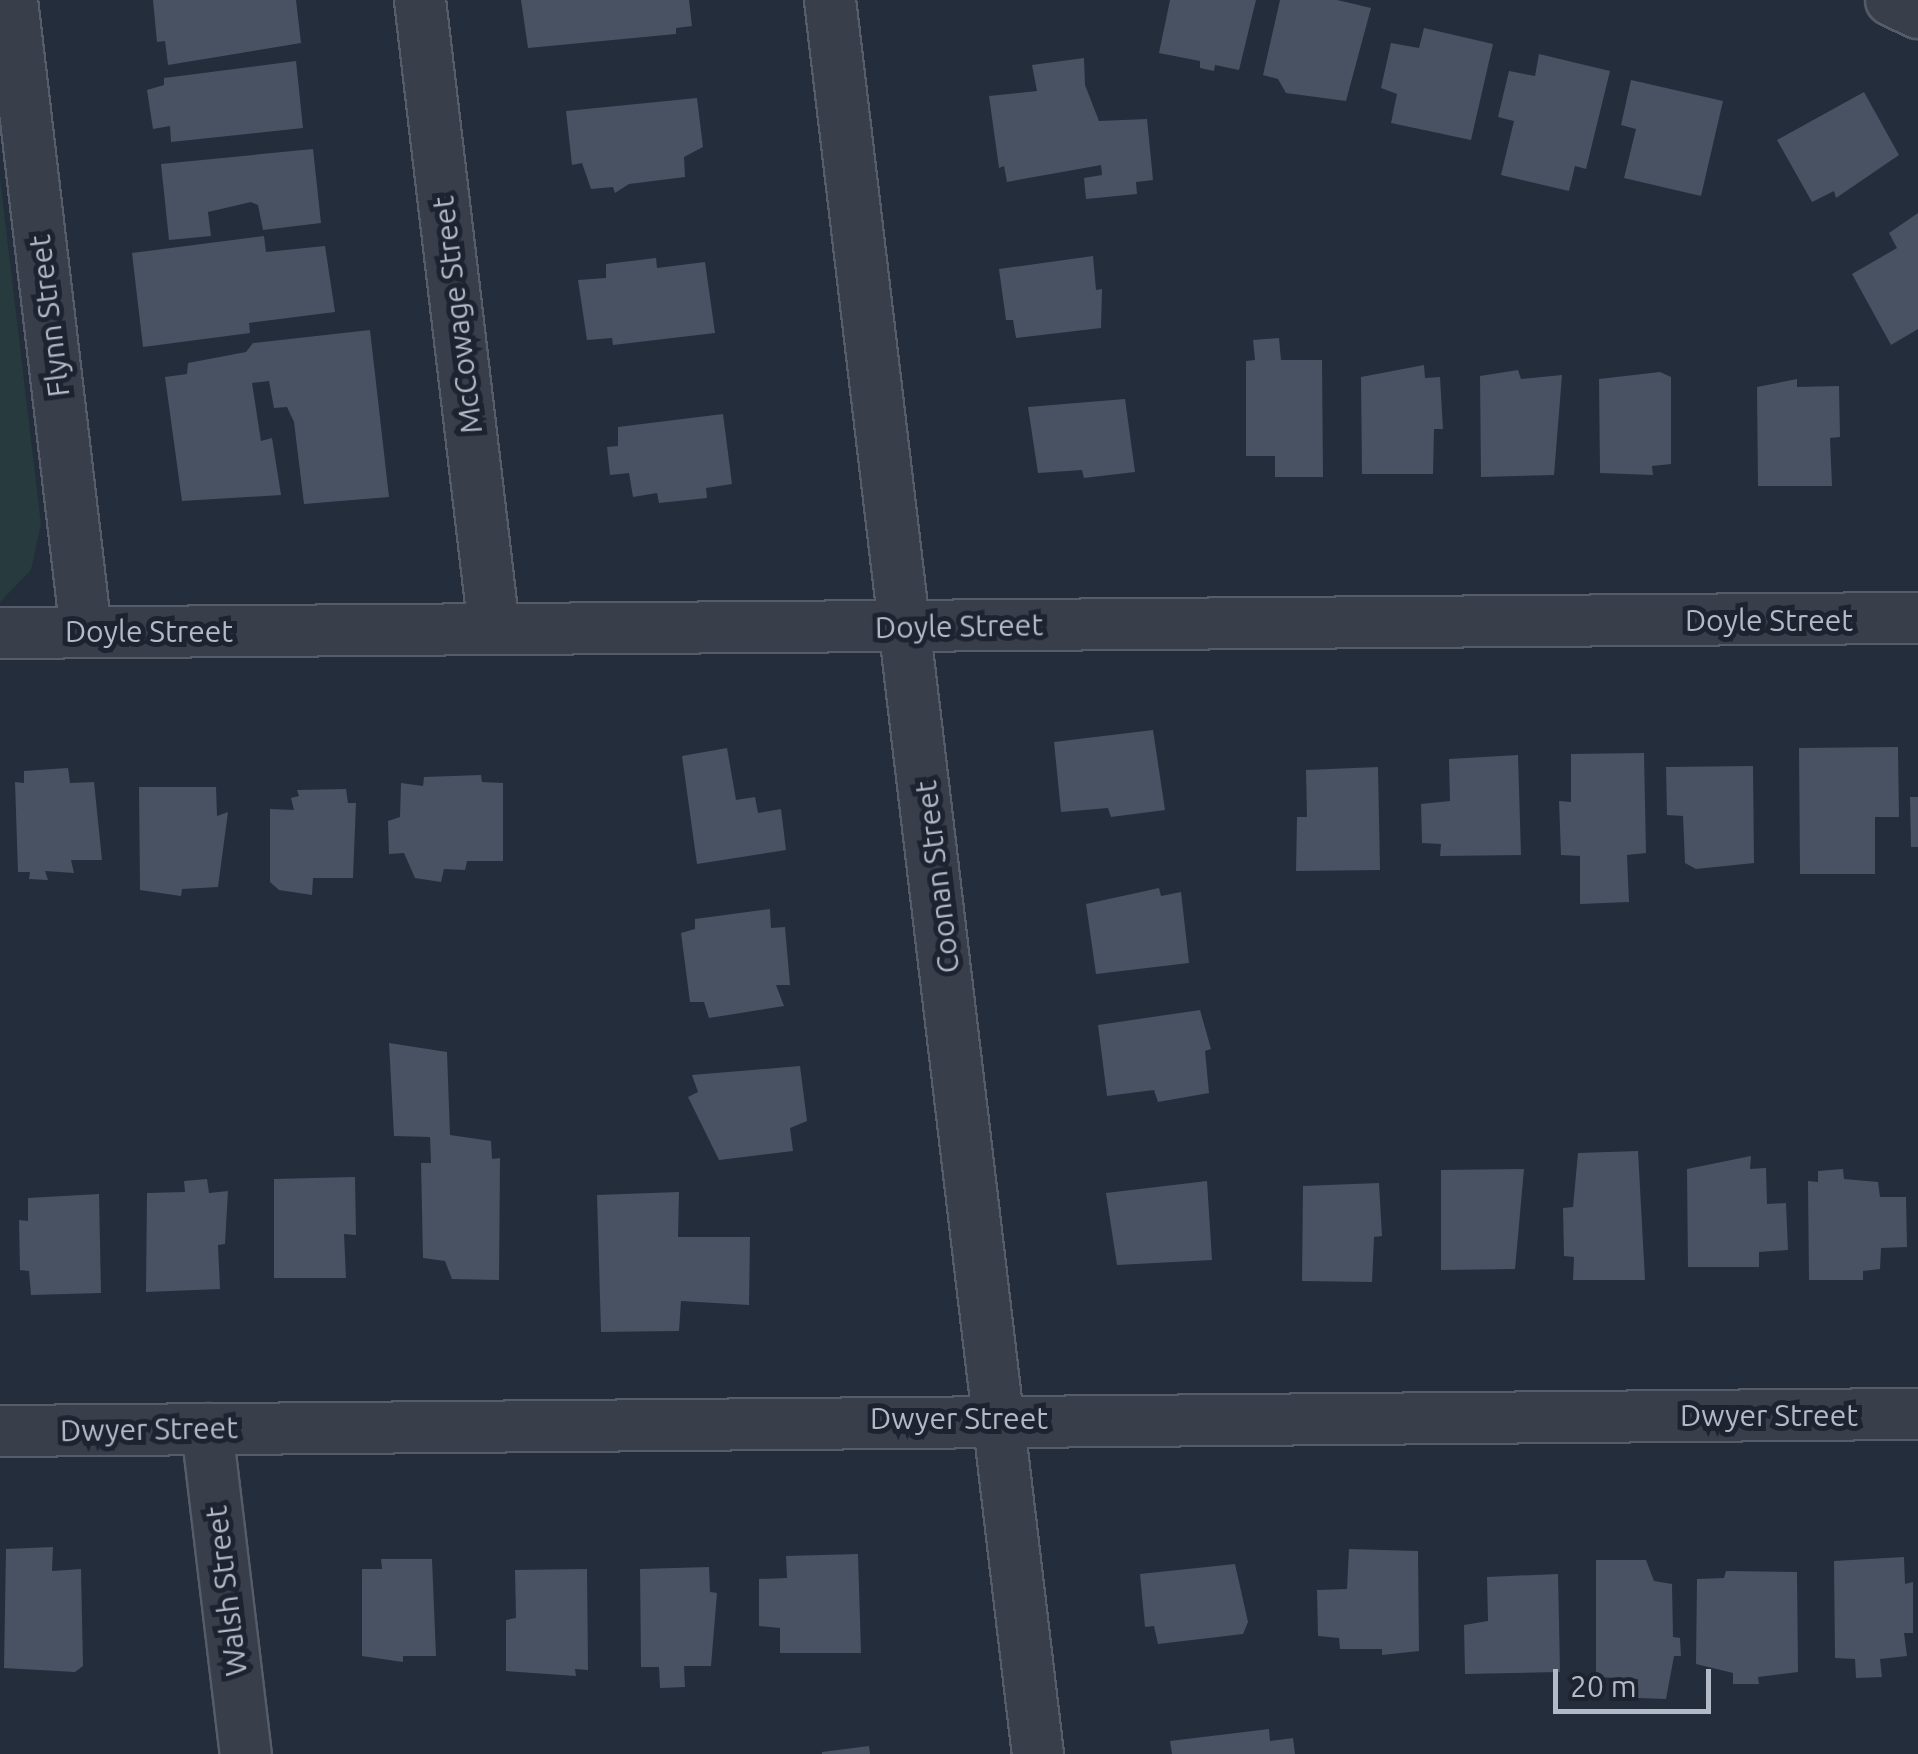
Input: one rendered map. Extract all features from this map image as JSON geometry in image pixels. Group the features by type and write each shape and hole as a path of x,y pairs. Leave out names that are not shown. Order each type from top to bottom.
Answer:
{"street":[{"name":"Flynn Street","path":"12,0 86,632"},
{"name":"McCowage Street","path":"420,0 494,629"},
{"name":"Coonan Street","path":"830,0 908,626 1038,1754"},
{"path":"1891,0 1918,13"},
{"name":"Doyle Street","path":"0,632 1918,618"},
{"name":"Dwyer Street","path":"0,1430 1000,1418 1918,1414"},
{"name":"Walsh Street","path":"207,1429 246,1754"}],"shaded area":[{"path":"0,178 41,524 31,570 0,602"}],"building":[{"path":"153,0 296,0 301,43 168,65 165,41 157,42"},
{"path":"521,0 689,0 692,26 676,28 676,34 528,48"},
{"path":"1170,0 1256,0 1239,70 1215,65 1214,71 1200,68 1200,61 1159,53"},
{"path":"1280,0 1337,0 1371,8 1346,101 1286,93 1278,79 1263,75"},
{"path":"1424,28 1493,44 1471,140 1391,123 1397,94 1381,88 1391,43 1419,48"},
{"path":"1539,54 1610,71 1586,169 1575,166 1569,191 1501,175 1514,121 1498,117 1509,71 1535,76"},
{"path":"1084,58 1085,85 1099,121 1147,119 1153,180 1136,182 1137,194 1086,199 1084,178 1102,175 1101,165 1007,182 1004,166 999,168 989,96 1037,91 1032,65"},
{"path":"296,61 303,128 171,142 170,126 153,129 147,90 164,85 164,78"},
{"path":"1631,80 1723,101 1701,196 1624,178 1636,129 1621,125"},
{"path":"1864,92 1899,155 1836,198 1834,191 1812,202 1777,140"},
{"path":"697,98 703,147 684,157 685,177 629,184 615,193 613,187 591,189 582,163 572,165 566,111"},
{"path":"313,149 321,223 263,230 258,205 251,202 208,212 211,236 169,240 161,164"},
{"path":"1918,213 1918,329 1891,345 1852,274 1897,248 1889,233"},
{"path":"264,236 266,252 325,246 335,312 249,323 250,333 143,347 132,253"},
{"path":"1093,256 1096,290 1102,289 1101,328 1016,338 1013,320 1006,320 999,269"},
{"path":"656,258 657,268 705,262 715,333 613,345 612,338 587,340 578,280 606,278 606,264"},
{"path":"370,330 389,497 304,504 294,422 287,407 274,408 269,381 252,383 261,441 272,438 281,495 182,501 165,377 187,374 188,363 246,352 253,343"},
{"path":"1279,338 1281,360 1322,360 1323,477 1275,477 1275,456 1246,456 1246,361 1255,360 1253,340"},
{"path":"1424,365 1425,378 1440,377 1443,429 1434,429 1433,474 1362,474 1361,377"},
{"path":"1518,370 1521,379 1562,375 1554,475 1481,477 1480,376"},
{"path":"1660,372 1671,377 1671,464 1652,466 1653,475 1600,473 1599,379"},
{"path":"1797,379 1797,387 1839,386 1840,437 1830,438 1832,486 1758,486 1757,387"},
{"path":"1125,399 1135,472 1084,478 1082,470 1038,473 1028,407"},
{"path":"723,414 732,484 706,488 707,498 659,503 657,493 633,497 629,473 610,475 607,447 618,446 618,427"},
{"path":"1153,730 1165,810 1111,817 1108,808 1061,812 1054,742"},
{"path":"1898,747 1899,817 1875,817 1875,874 1800,874 1799,748"},
{"path":"727,748 736,800 755,797 758,813 781,809 786,850 697,864 682,756"},
{"path":"1644,753 1646,853 1627,855 1629,902 1580,904 1580,856 1561,855 1559,801 1571,802 1571,754"},
{"path":"1518,755 1521,855 1440,856 1441,844 1422,843 1421,804 1450,801 1449,759"},
{"path":"1753,766 1754,863 1696,869 1685,863 1683,816 1667,815 1666,767"},
{"path":"1378,767 1380,870 1296,871 1297,817 1307,817 1306,770"},
{"path":"68,768 70,783 94,782 102,860 71,860 74,873 45,871 48,880 29,879 30,872 18,872 15,782 24,783 24,771"},
{"path":"481,775 482,782 503,783 503,861 467,861 465,870 444,869 441,882 415,878 404,853 389,854 388,821 400,817 401,783 423,786 424,777"},
{"path":"139,787 216,787 217,816 228,812 218,887 182,889 181,896 140,890"},
{"path":"346,789 348,803 356,803 353,878 313,878 312,895 279,890 270,882 270,809 294,810 291,798 299,796 297,790"},
{"path":"1910,797 1918,797 1918,847 1911,847"},
{"path":"1159,888 1161,896 1181,892 1189,963 1096,974 1086,904"},
{"path":"770,909 771,928 785,927 790,985 776,985 784,1006 709,1018 704,1002 690,1002 681,933 695,929 695,919"},
{"path":"1200,1010 1211,1049 1205,1051 1209,1093 1158,1102 1154,1090 1107,1096 1098,1025"},
{"path":"389,1043 447,1052 450,1135 491,1141 492,1159 500,1158 499,1280 452,1279 445,1261 423,1258 421,1163 431,1163 430,1137 394,1136"},
{"path":"800,1066 807,1121 790,1128 793,1151 719,1160 688,1097 698,1092 692,1075"},
{"path":"1638,1151 1645,1280 1573,1280 1574,1257 1564,1256 1563,1208 1573,1207 1578,1153"},
{"path":"1751,1156 1750,1169 1766,1168 1767,1204 1786,1203 1788,1250 1759,1252 1759,1267 1688,1267 1687,1169"},
{"path":"1524,1169 1515,1269 1441,1270 1441,1170"},
{"path":"1843,1169 1844,1179 1878,1182 1880,1197 1906,1197 1907,1247 1881,1248 1880,1269 1863,1271 1863,1280 1809,1280 1808,1181 1818,1182 1818,1171"},
{"path":"355,1177 356,1235 344,1234 346,1278 274,1278 274,1179"},
{"path":"207,1179 209,1193 228,1191 225,1244 218,1245 220,1289 146,1292 147,1193 185,1192 184,1181"},
{"path":"1207,1181 1212,1260 1117,1265 1106,1193"},
{"path":"1379,1183 1382,1236 1374,1237 1372,1282 1302,1281 1303,1186"},
{"path":"679,1192 678,1237 750,1237 749,1305 681,1301 679,1331 601,1332 597,1195"},
{"path":"99,1194 101,1293 31,1295 29,1271 20,1270 19,1220 28,1221 28,1198"},
{"path":"53,1547 52,1571 81,1569 83,1666 75,1672 4,1668 6,1549"},
{"path":"1349,1549 1418,1551 1419,1651 1382,1655 1382,1649 1340,1649 1339,1638 1318,1636 1317,1590 1347,1589"},
{"path":"858,1554 861,1653 780,1653 780,1628 759,1626 759,1579 787,1578 786,1556"},
{"path":"1904,1557 1905,1584 1913,1582 1913,1633 1904,1633 1907,1656 1880,1659 1882,1677 1856,1678 1855,1659 1835,1658 1834,1561"},
{"path":"381,1559 432,1559 436,1656 403,1656 403,1662 362,1656 362,1569 382,1569"},
{"path":"1596,1560 1646,1560 1654,1581 1672,1584 1673,1637 1680,1638 1681,1656 1674,1656 1666,1699 1638,1698 1638,1679 1596,1677"},
{"path":"1235,1564 1248,1622 1243,1634 1158,1644 1154,1626 1145,1627 1140,1574"},
{"path":"709,1567 710,1592 717,1593 711,1666 684,1666 685,1687 660,1688 659,1667 641,1667 640,1569"},
{"path":"587,1569 588,1670 575,1669 576,1676 506,1671 506,1620 516,1618 515,1570"},
{"path":"1726,1571 1797,1572 1798,1672 1758,1677 1759,1684 1733,1684 1733,1673 1696,1664 1697,1579 1724,1578"},
{"path":"1558,1574 1560,1672 1465,1674 1464,1625 1488,1621 1487,1577"},
{"path":"1269,1729 1270,1741 1293,1738 1295,1754 1172,1754 1170,1741"},
{"path":"869,1746 870,1754 822,1754 822,1752"}]}
